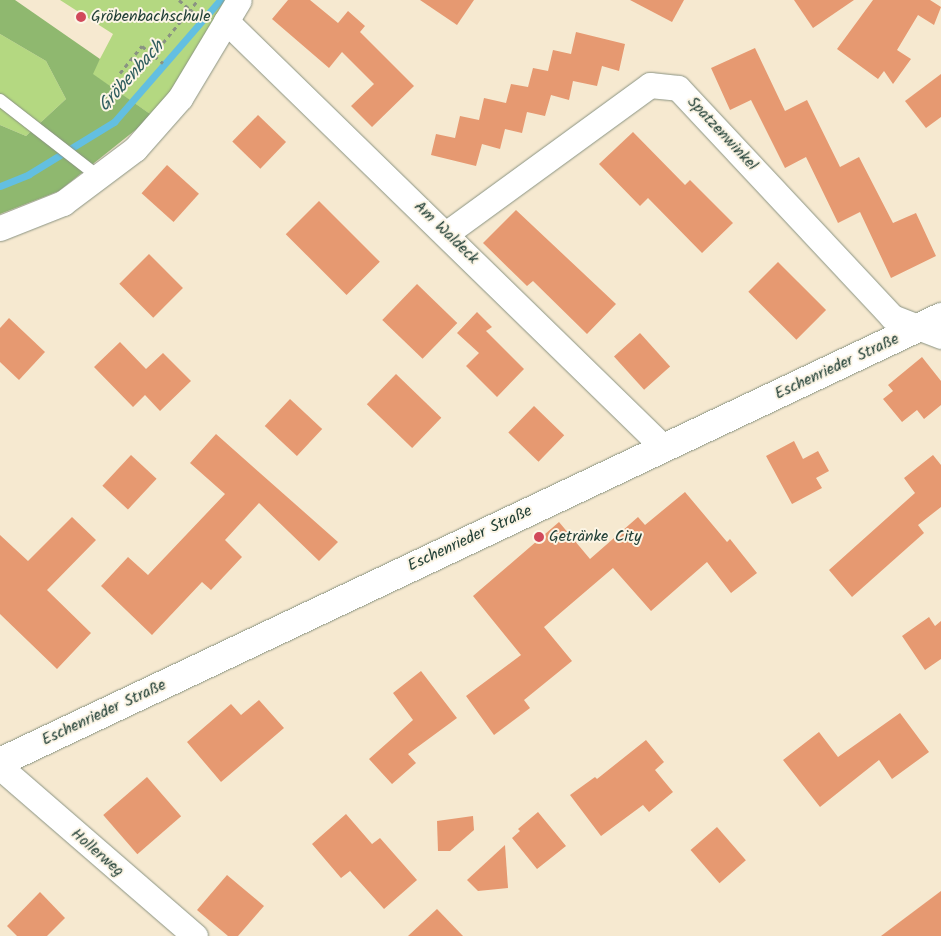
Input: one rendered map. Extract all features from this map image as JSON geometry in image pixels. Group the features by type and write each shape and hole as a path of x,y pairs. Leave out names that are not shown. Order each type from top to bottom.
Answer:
{"street":[{"path":"0,228 63,203 135,149 180,98 239,0"},
{"name":"Am Waldeck","path":"226,21 447,233 663,447"},
{"name":"Spatzenwinkel","path":"447,233 650,85 678,88 892,317 935,327"},
{"name":"Eschenrieder Straße","path":"0,762 663,447 935,327"},
{"name":"Hollerweg","path":"0,767 195,936"}],"lane":[{"path":"0,100 99,177"}],"path":[{"path":"179,0 201,18"},
{"path":"153,55 192,10 198,0"},
{"path":"120,73 142,46 163,63"}],"green space":[{"path":"0,0 15,0 100,59 93,74 153,116 59,191 0,214 0,125 26,136 66,99 46,61 0,34"},
{"path":"60,0 232,0 153,116 92,74 113,34"},
{"path":"0,34 46,61 66,99 26,136 0,125"}],"building":[{"path":"288,0 310,0 338,23 348,11 365,26 360,32 414,86 372,127 351,106 374,84 342,52 329,68 272,19"},
{"path":"420,0 474,0 457,25"},
{"path":"630,0 684,0 672,22"},
{"path":"794,0 854,0 813,28"},
{"path":"873,0 930,0 941,7 934,25 918,15 897,50 911,59 893,84 884,71 878,79 837,49"},
{"path":"576,32 625,44 619,71 602,66 597,86 573,81 569,100 551,95 545,116 527,112 522,133 505,129 500,149 482,144 476,166 431,155 436,134 455,138 460,116 479,120 484,98 506,103 511,84 528,87 533,68 548,71 553,50 571,54"},
{"path":"755,48 785,111 807,100 840,167 859,157 893,223 916,213 936,256 891,278 860,212 838,223 806,157 785,168 751,100 730,110 711,68"},
{"path":"941,74 941,117 926,128 905,101"},
{"path":"258,115 286,142 260,169 232,142"},
{"path":"633,132 685,185 690,180 733,223 702,253 648,198 640,206 599,164"},
{"path":"167,165 199,194 174,222 142,193"},
{"path":"319,201 380,262 347,295 286,234"},
{"path":"516,210 616,304 587,334 533,281 527,286 483,243"},
{"path":"149,254 183,288 153,318 119,284"},
{"path":"778,262 826,310 796,340 748,292"},
{"path":"417,284 457,323 423,359 382,320"},
{"path":"477,312 492,327 486,331 524,369 497,397 466,366 479,353 457,333"},
{"path":"9,318 45,352 19,380 0,362 0,328"},
{"path":"640,333 670,366 644,390 614,356"},
{"path":"120,342 146,369 163,353 191,381 160,411 145,395 133,407 94,367"},
{"path":"922,357 941,381 941,405 924,419 917,410 902,422 883,399 893,391 888,385"},
{"path":"396,374 441,418 412,448 367,404"},
{"path":"290,399 322,429 297,456 265,426"},
{"path":"534,406 564,435 539,462 508,433"},
{"path":"216,434 338,542 319,561 259,503 225,540 242,557 211,590 202,582 152,635 101,586 128,557 148,575 225,494 190,463"},
{"path":"794,441 803,459 818,451 829,471 816,478 822,488 792,504 766,456"},
{"path":"131,455 157,479 128,510 102,486"},
{"path":"933,455 941,465 941,507 918,525 924,533 852,597 829,570 915,493 904,478"},
{"path":"685,492 727,542 730,539 757,573 731,593 707,562 651,611 613,568 544,627 572,661 524,700 530,708 494,735 466,696 521,655 473,596 559,522 590,559 638,517 645,525"},
{"path":"72,517 96,540 47,590 91,633 57,669 0,614 0,535 28,561"},
{"path":"929,617 935,626 941,621 941,659 925,670 902,636"},
{"path":"421,671 457,718 408,754 416,763 392,784 369,759 413,720 393,693"},
{"path":"259,700 284,728 221,782 187,742 231,704 241,715"},
{"path":"900,713 929,752 892,779 879,760 820,807 783,760 819,732 838,757"},
{"path":"646,740 664,762 655,770 673,792 649,812 643,805 601,836 570,795 595,777 597,779"},
{"path":"147,777 181,816 137,854 103,815"},
{"path":"538,812 566,846 537,869 512,838 520,831 518,829"},
{"path":"346,814 372,844 380,838 417,880 384,909 350,871 341,878 312,844"},
{"path":"473,816 474,830 450,851 438,851 437,821"},
{"path":"717,827 746,860 719,883 691,850"},
{"path":"505,845 508,888 478,891 467,880"},
{"path":"227,875 264,906 238,936 228,936 197,910"},
{"path":"941,891 941,936 881,936"},
{"path":"40,892 65,918 47,936 17,936 7,926"},
{"path":"437,909 463,936 408,936"}],"waterway":[{"name":"Gröbenbach","path":"0,186 29,174 114,122 220,0"}],"place":[{"name":"Gröbenbachschule","path":"81,17"},
{"name":"Getränke City","path":"539,537"}]}
